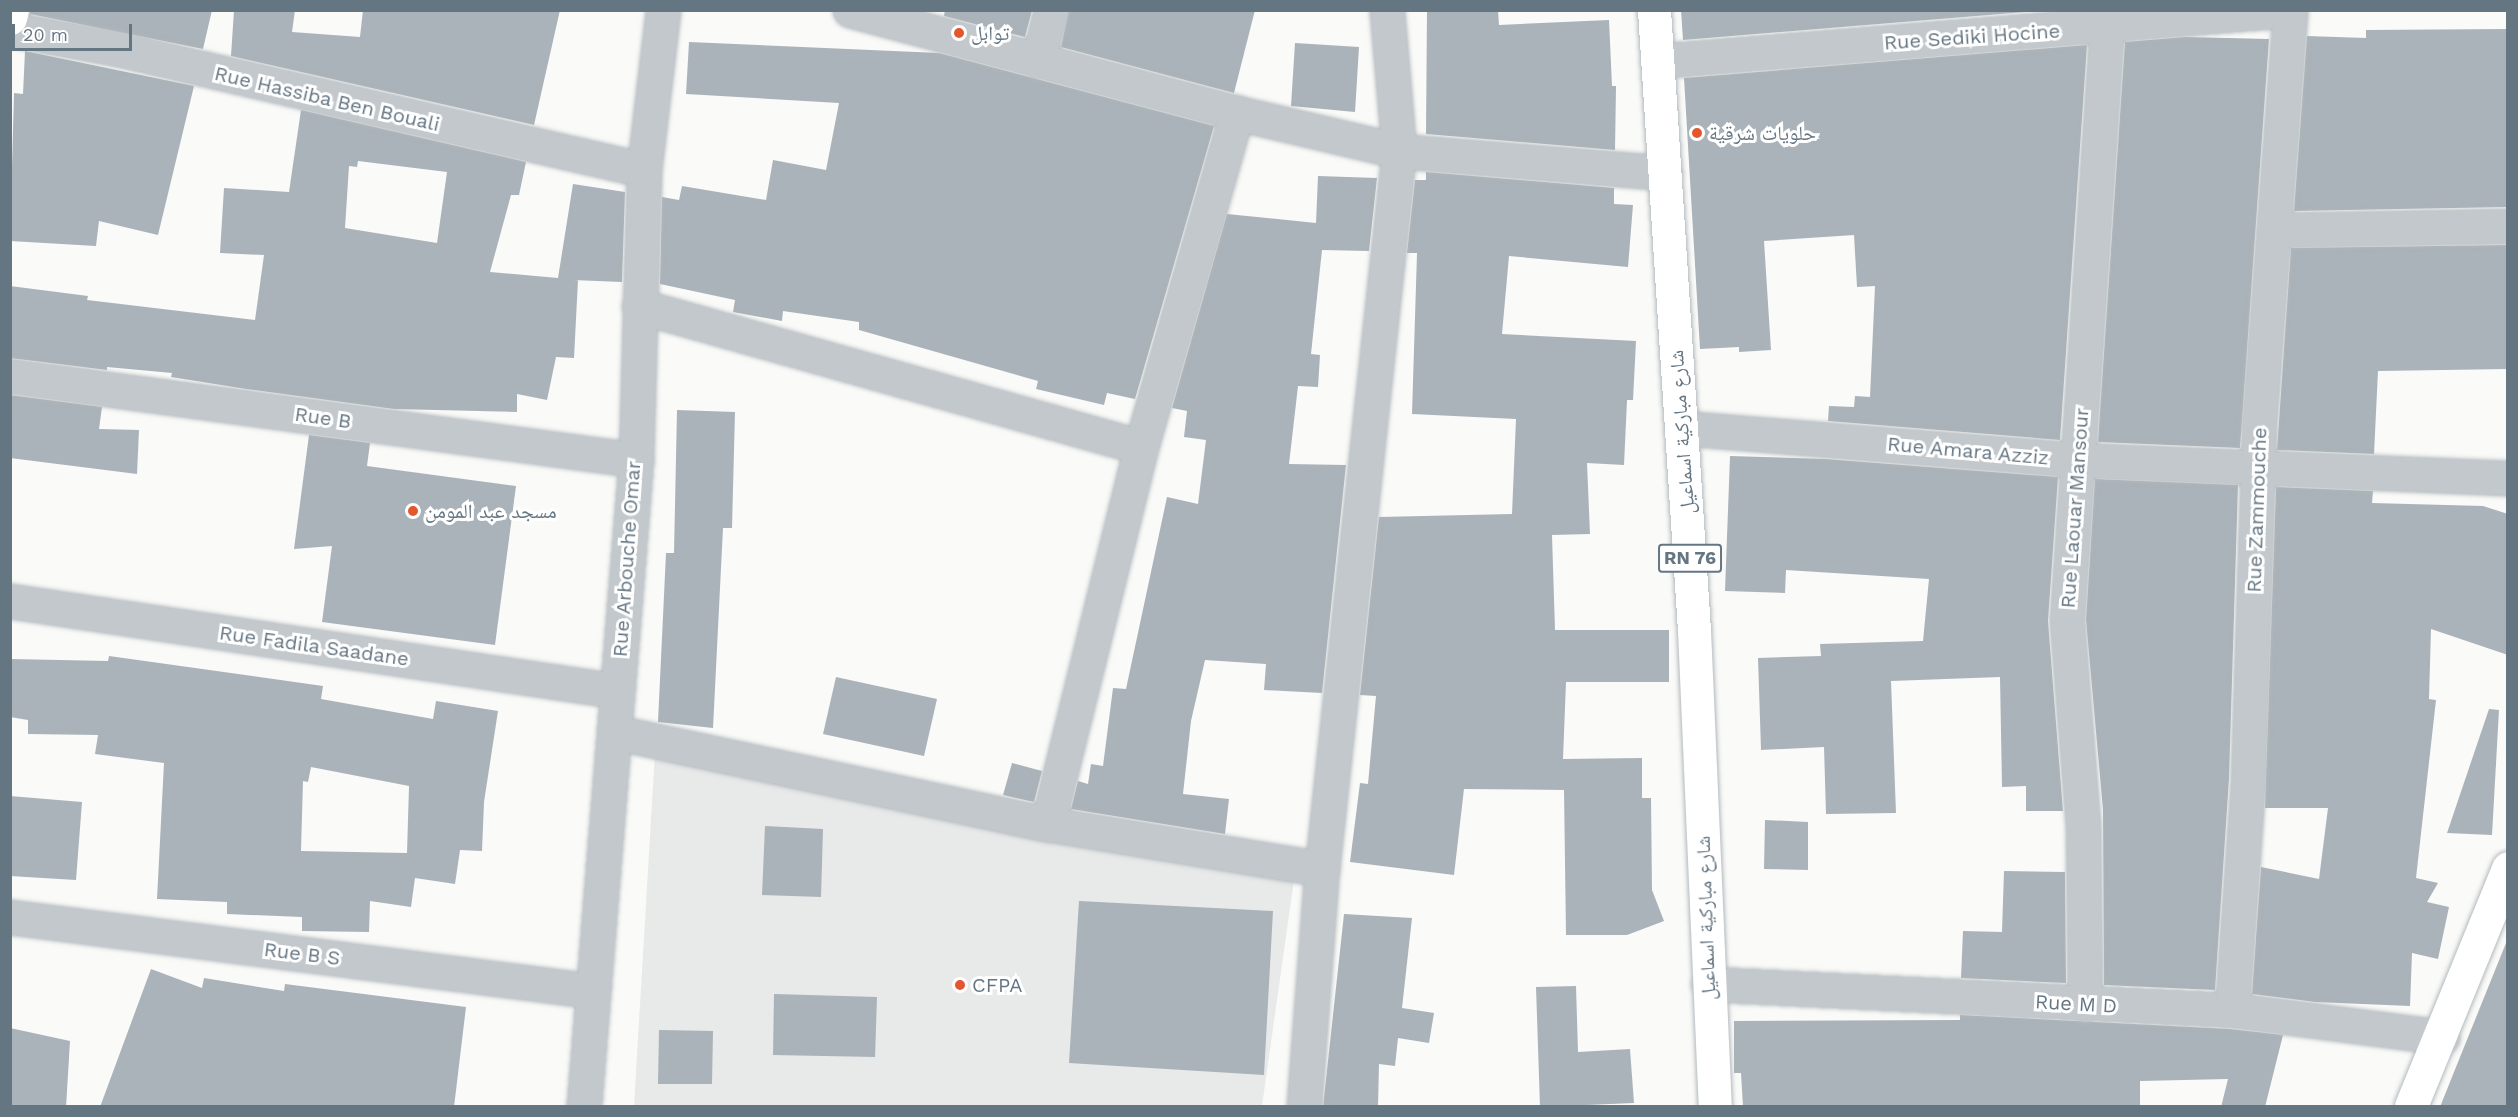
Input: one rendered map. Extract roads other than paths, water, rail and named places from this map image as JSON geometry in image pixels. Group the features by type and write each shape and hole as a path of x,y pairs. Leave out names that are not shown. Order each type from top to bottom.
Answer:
{"main road":[{"path":"10,18 12,10"},
{"name":"شارع مباركية اسماعيل","path":"1654,10 1695,642 1714,1107"},
{"path":"2411,1107 2442,1037 2508,868"}],"street":[{"name":"Rue Arbouche Omar","path":"584,1107 636,460 644,170 663,10"},
{"path":"850,10 1237,113 1399,151 1665,173"},
{"path":"1038,61 1051,10"},
{"path":"1304,1107 1322,869 1399,151 1387,10"},
{"name":"Rue Sediki Hocine","path":"1658,62 2108,19 2288,10"},
{"name":"Rue Zammouche","path":"2232,1010 2248,780 2258,467 2288,10"},
{"name":"Rue Laouar Mansour","path":"2085,1005 2083,825 2067,620 2108,19"},
{"name":"Rue Hassiba Ben Bouali","path":"10,28 118,49 644,170"},
{"path":"1048,824 1141,447 1237,113"},
{"path":"2274,230 2508,226"},
{"path":"639,306 1141,447"},
{"name":"Rue B","path":"10,376 636,460"},
{"name":"Rue Amara Azziz","path":"1681,428 2078,460 2508,478"},
{"name":"Rue Fadila Saadane","path":"10,601 617,691"},
{"path":"614,732 1048,824 1322,869"},
{"name":"Rue B S","path":"10,917 593,991"},
{"name":"Rue M D","path":"1708,984 2085,1005 2232,1010 2442,1037"}],"place":[{"name":"توابل","path":"959,33"},
{"name":"حلويات شرقية","path":"1697,133"},
{"name":"مسجد عبد المومن","path":"413,511"},
{"name":"CFPA","path":"960,985"}]}
